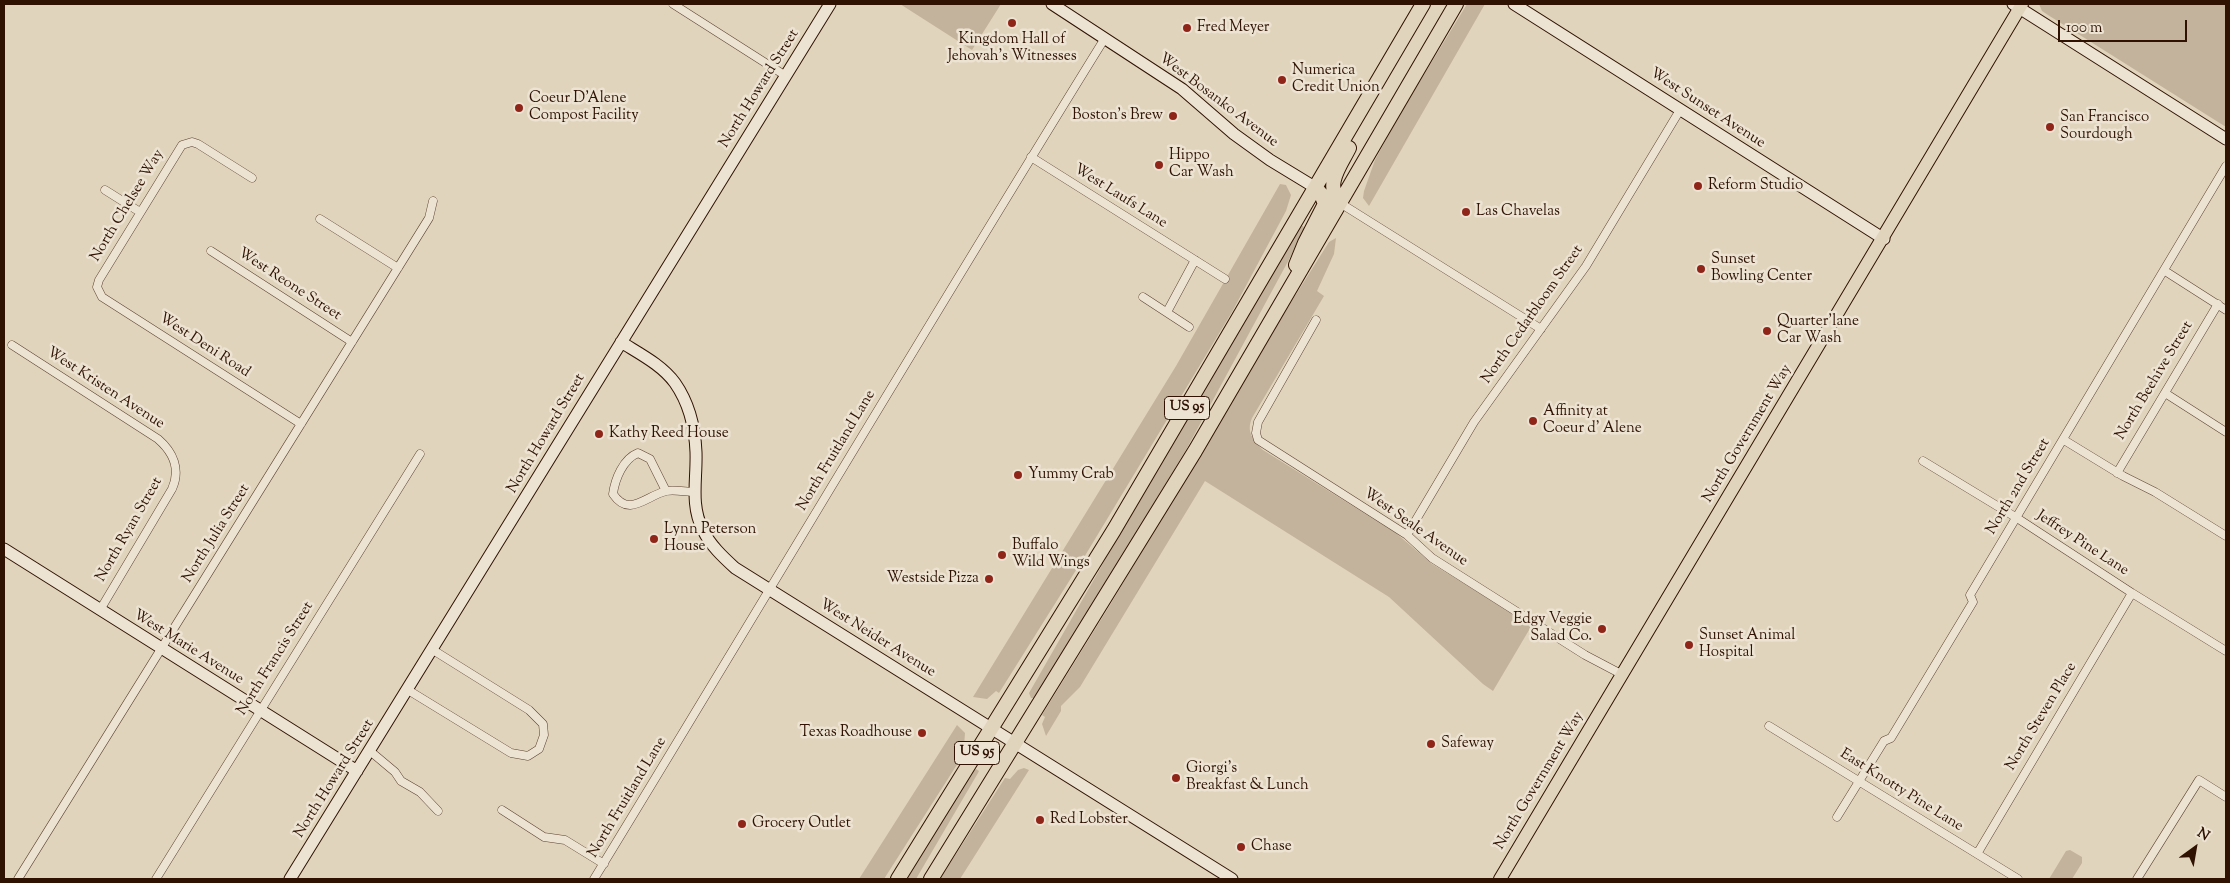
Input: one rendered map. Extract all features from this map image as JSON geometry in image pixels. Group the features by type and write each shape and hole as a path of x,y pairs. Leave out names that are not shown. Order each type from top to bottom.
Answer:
{"highway":[{"name":"US 95","path":"898,879 1139,488 1423,4"},
{"name":"US 95","path":"931,879 1195,450 1456,4"},
{"path":"1340,203 1333,195 1332,187 1360,124 1368,98"},
{"path":"1294,282 1296,263 1325,204 1316,188"}],"main road":[{"name":"North Government Way","path":"1500,879 1884,239 2018,5"}],"street":[{"path":"673,4 786,76"},
{"name":"North Howard Street","path":"290,879 830,4"},
{"name":"West Bosanko Avenue","path":"1052,4 1182,89 1234,134 1270,160 1316,188"},
{"name":"West Sunset Avenue","path":"1514,4 1884,239"},
{"path":"2018,5 2226,139"},
{"name":"North Fruitland Lane","path":"596,877 770,591 931,320 1105,38"},
{"name":"North Cedarbloom Street","path":"1407,535 1466,434 1509,371 1586,266 1680,110"},
{"name":"North Chelsee Way","path":"97,287 99,280 178,150 187,142 198,144 252,178"},
{"name":"West Laufs Lane","path":"1031,157 1225,279"},
{"name":"North 2nd Street","path":"1837,817 1884,741 1891,738 1973,602 1970,595 2226,166"},
{"path":"105,190 140,212"},
{"name":"North Julia Street","path":"18,879 429,218 434,201"},
{"path":"1340,203 1541,329"},
{"path":"320,219 398,268"},
{"name":"West Reone Street","path":"211,251 352,342"},
{"path":"1167,312 1195,260"},
{"path":"2165,271 2226,310"},
{"name":"West Deni Road","path":"97,287 102,297 302,424"},
{"path":"1142,297 1190,327"},
{"name":"North Beehive Street","path":"2117,473 2218,304"},
{"name":"West Seale Avenue","path":"1316,320 1258,422 1256,433 1258,440 1407,535 1432,558 1585,655 1623,675"},
{"name":"West Neider Avenue","path":"621,342 660,367 675,383 687,405 694,428 696,452 694,492 697,513 703,530 714,546 735,568 1016,742 1232,879"},
{"name":"West Kristen Avenue","path":"12,345 158,438 169,449 175,462"},
{"path":"2165,393 2226,432"},
{"path":"2064,440 2117,473 2156,492 2226,536"},
{"path":"666,491 650,459 638,453 627,460 623,466 614,486 613,494 623,504 630,506 666,491 694,492"},
{"name":"North Francis Street","path":"156,879 420,454"},
{"name":"Jeffrey Pine Lane","path":"1923,461 2226,650"},
{"name":"North Ryan Street","path":"100,610 172,489 176,477 175,462"},
{"name":"West Marie Avenue","path":"4,549 357,771"},
{"name":"North Steven Place","path":"1977,854 2132,593"},
{"path":"408,690 511,753 528,756 539,749 544,735 543,724 529,710 433,650"},
{"name":"East Knotty Pine Lane","path":"1769,726 2018,879"},
{"path":"370,751 395,772 401,780 420,792 438,811"},
{"path":"2136,879 2199,780 2226,797"},
{"path":"502,810 544,836 565,840 604,864"},
{"path":"596,877 604,879"}],"shaded area":[{"path":"900,4 1001,4 972,50"},
{"path":"1467,4 1485,4 1369,206 1363,198 1375,160 1400,114"},
{"path":"2039,4 2226,4 2226,127 2048,15 2042,11"},
{"path":"1280,184 1286,185 1291,195 1286,211 1232,312 1083,559 999,693 996,691 987,699 973,697 1176,366"},
{"path":"1299,226 1303,226 1305,230 1187,448 1034,698 1031,698 1029,693 1100,569 1153,471"},
{"path":"1336,238 1334,254 1317,291 1324,296 1252,418 1250,423 1251,436 1263,450 1396,533 1432,564 1532,625 1493,691 1483,684 1389,597 1205,481 1080,687 1061,706 1061,711 1046,736 1042,724 1045,717 1042,715 1110,605 1271,334 1329,242"},
{"path":"957,725 965,733 964,747 967,749 884,879 859,879"},
{"path":"1024,768 1029,770 960,879 940,879 1005,778 1010,779 1018,770"},
{"path":"976,769 979,771 978,773 916,879 903,879 970,772"},
{"path":"2070,850 2082,857 2082,863 2072,879 2049,879 2066,851"}],"place":[{"name":"Kingdom Hall of Jehovah's Witnesses","path":"1012,23"},
{"name":"Fred Meyer","path":"1187,28"},
{"name":"Numerica Credit Union","path":"1282,80"},
{"name":"Coeur D'Alene Compost Facility","path":"519,108"},
{"name":"Boston's Brew","path":"1173,116"},
{"name":"San Francisco Sourdough","path":"2050,127"},
{"name":"Hippo Car Wash","path":"1159,165"},
{"name":"Reform Studio","path":"1698,186"},
{"name":"Las Chavelas","path":"1466,212"},
{"name":"Sunset Bowling Center","path":"1701,269"},
{"name":"Quarter'lane Car Wash","path":"1767,331"},
{"name":"Affinity at Coeur d' Alene","path":"1533,421"},
{"name":"Kathy Reed House","path":"599,434"},
{"name":"Yummy Crab","path":"1018,475"},
{"name":"Lynn Peterson House","path":"654,539"},
{"name":"Buffalo Wild Wings","path":"1002,555"},
{"name":"Westside Pizza","path":"989,579"},
{"name":"Edgy Veggie Salad Co.","path":"1602,629"},
{"name":"Sunset Animal Hospital","path":"1689,645"},
{"name":"Texas Roadhouse","path":"922,733"},
{"name":"Safeway","path":"1431,744"},
{"name":"Giorgi's Breakfast & Lunch","path":"1176,778"},
{"name":"Red Lobster","path":"1040,820"},
{"name":"Grocery Outlet","path":"742,824"},
{"name":"Chase","path":"1241,847"}]}
